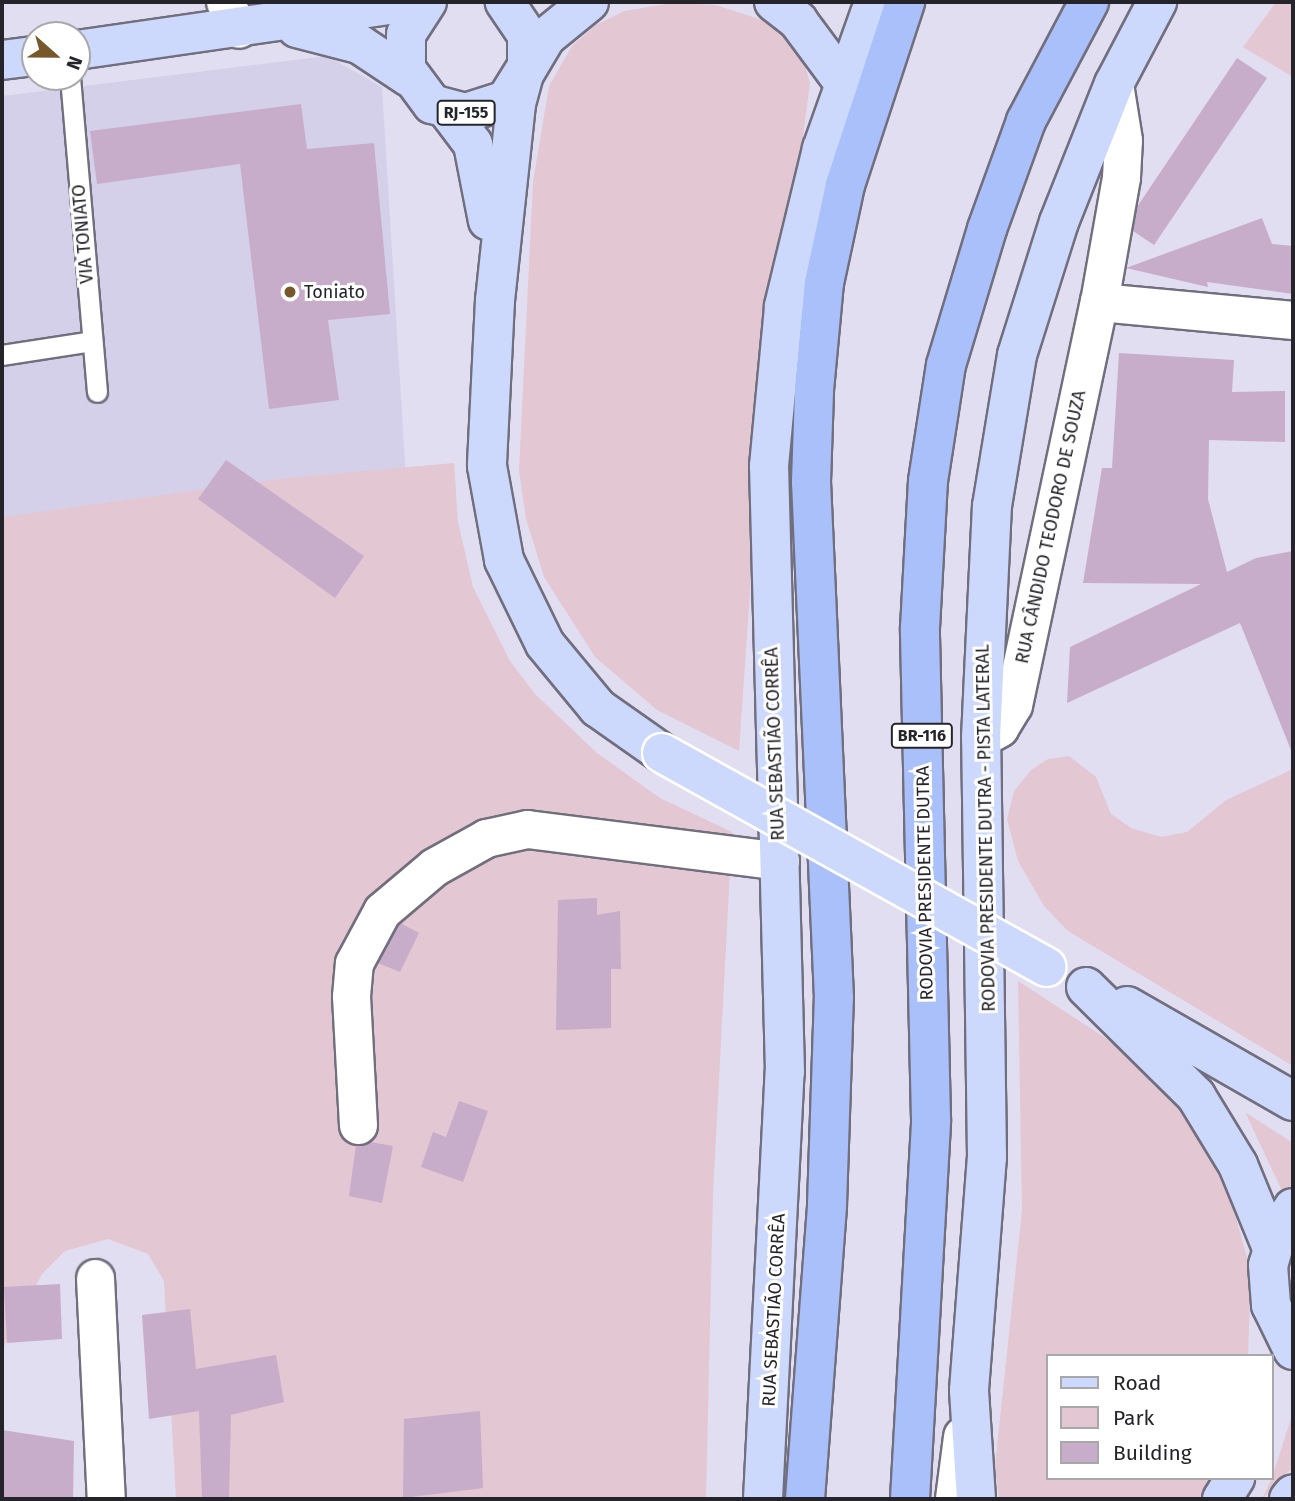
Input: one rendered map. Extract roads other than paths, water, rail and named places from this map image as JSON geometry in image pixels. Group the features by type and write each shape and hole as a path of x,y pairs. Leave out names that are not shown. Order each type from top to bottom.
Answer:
{"highway":[{"path":"805,1499 827,1205 834,998 811,482 814,390 824,283 845,185 905,2"},
{"name":"RODOVIA PRESIDENTE DUTRA","path":"910,1499 931,1120 920,628 928,481 946,365 987,229 1027,121 1089,2"}],"main road":[{"name":"RJ-155","path":"91,47 246,18 412,2"},
{"path":"409,78 406,34 427,2"},
{"path":"505,2 527,35 524,74 512,130 495,300 487,466 504,560 521,603 570,679 598,708 662,753 1293,1101"},
{"name":"RJ-155","path":"246,18 359,44 409,78 425,99 448,111 491,108 511,94 555,26 589,2"},
{"path":"774,2 798,21 844,83"},
{"name":"RUA SEBASTIÃO CORRÊA","path":"763,1499 785,1072 769,466 784,306 844,83 874,2"},
{"name":"RODOVIA PRESIDENTE DUTRA - PISTA LATERAL","path":"969,1390 987,1157 981,738 992,506 1017,355 1059,222 1114,84 1157,2"},
{"path":"2,60 21,57"},
{"path":"448,111 464,125 480,169 495,300"},
{"path":"1086,986 1196,1096 1238,1165 1272,1248"},
{"path":"1281,1343 1269,1283 1272,1248 1293,1208"},
{"path":"955,1499 969,1390"},
{"path":"969,1390 975,1499"},
{"path":"1222,1499 1234,1480"},
{"path":"1289,1499 1293,1494"}],"street":[{"name":"RUA CÂNDIDO TEODORO DE SOUZA","path":"981,738 999,729 1013,705 1099,302 1121,177 1124,140 1114,84"},
{"path":"1099,302 1293,320"},
{"path":"358,1125 354,963 382,911 434,867 486,838 527,829 780,861"},
{"path":"95,1279 107,1499"}],"lane":[{"name":"VIA TONIATO","path":"71,91 97,392"},
{"path":"2,355 92,341"}],"place":[{"name":"Toniato","path":"290,292"}]}
